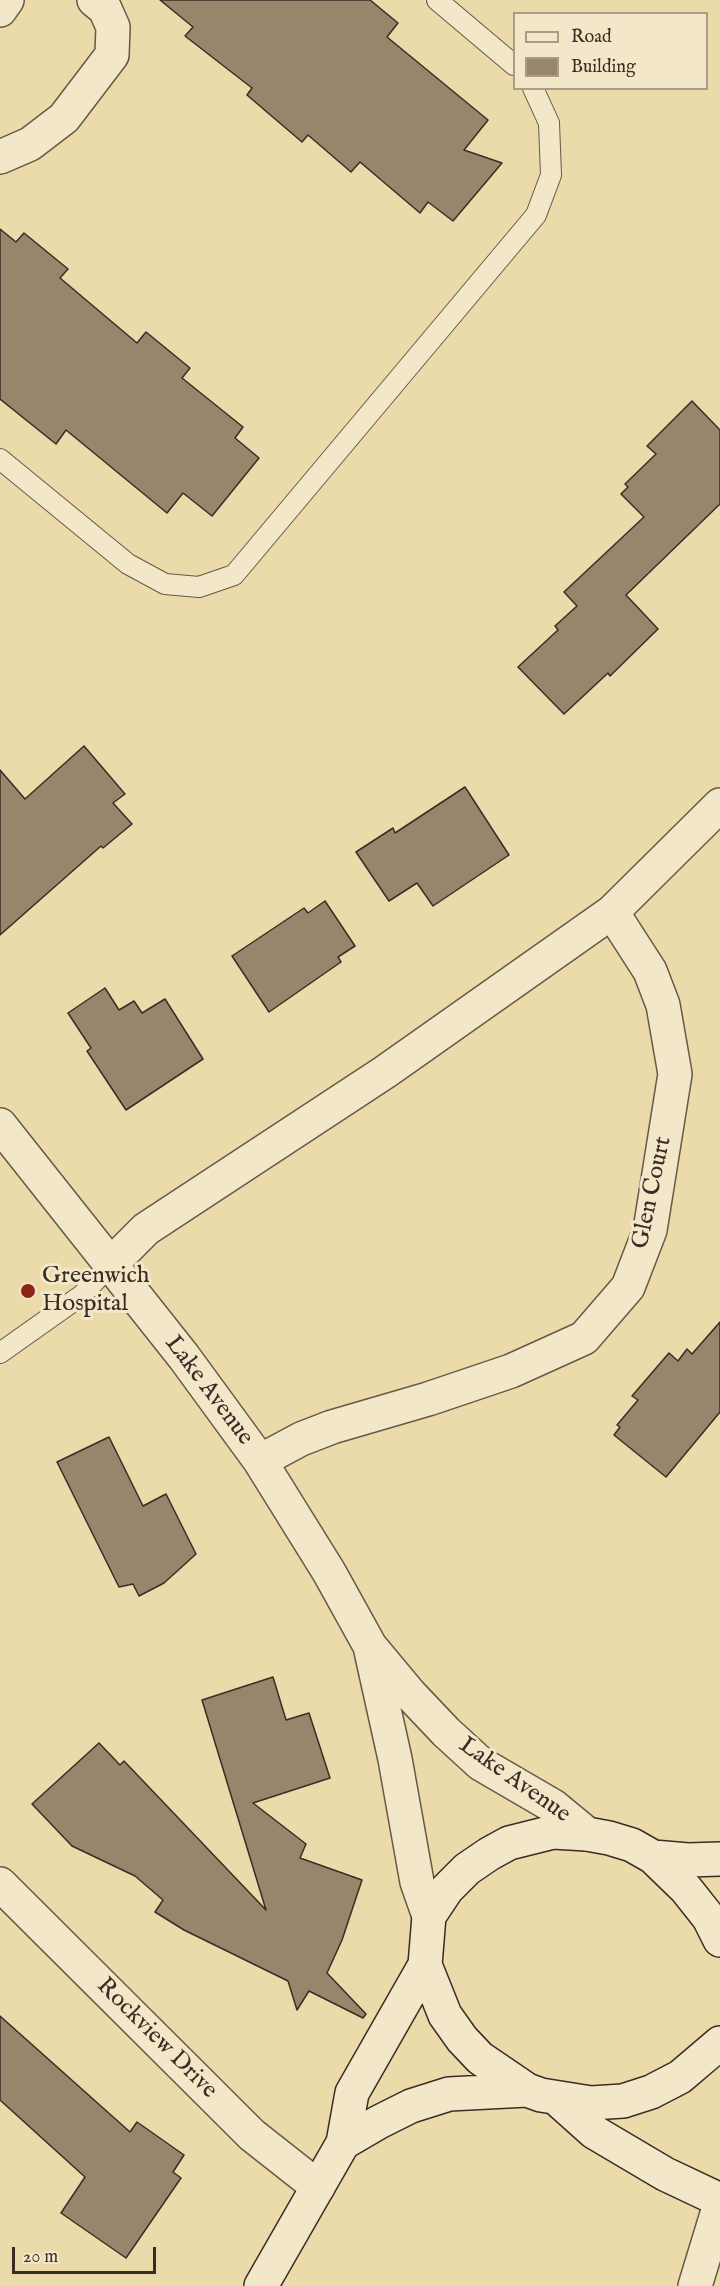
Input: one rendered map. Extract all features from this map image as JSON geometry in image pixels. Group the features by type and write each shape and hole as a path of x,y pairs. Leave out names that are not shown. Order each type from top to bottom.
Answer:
{"street":[{"path":"0,10 7,0"},
{"path":"0,157 30,144 63,118 112,55 113,27 105,9 94,0"},
{"path":"111,1264 146,1229 385,1072 612,912 720,805"},
{"name":"Glen Court","path":"260,1461 300,1439 332,1426 428,1399 511,1371 584,1338 628,1287 650,1230 675,1074 663,1005 650,971 612,912"},
{"name":"Lake Avenue","path":"0,1125 184,1357 260,1461 329,1572 370,1646 410,1694 481,1764 553,1806 587,1834"},
{"name":"Lake Avenue","path":"370,1646 395,1759 414,1872 429,1916"},
{"path":"261,2286 343,2143 352,2093 425,1965 429,1916 447,1889 467,1869 509,1843 553,1832 587,1834 632,1845 653,1857 686,1889 709,1918 720,1940"},
{"path":"653,1857 688,1860 720,1859"},
{"name":"Rockview Drive","path":"0,1884 252,2134 318,2187"},
{"path":"425,1965 445,2015 480,2058 542,2094 594,2132 665,2174 720,2202 695,2286"},
{"path":"343,2143 411,2106 449,2094 542,2094 591,2103 623,2101 651,2092 680,2077 703,2060 720,2043"}],"lane":[{"path":"437,0 513,63"},
{"path":"0,459 128,564 165,584 199,587 234,575 536,215 551,175 549,123 534,90"},
{"path":"0,1353 82,1295 111,1264"}],"building":[{"path":"160,0 370,0 398,23 387,37 488,120 464,150 502,163 453,221 428,202 420,213 360,162 351,172 308,135 302,142 247,95 252,88 185,36 193,27"},
{"path":"0,229 16,242 24,233 68,269 60,278 137,343 146,332 190,368 182,378 243,427 235,438 259,458 212,516 183,493 167,513 66,430 56,444 0,399"},
{"path":"692,401 720,430 720,504 626,595 658,629 610,676 608,673 564,714 518,667 558,630 555,626 577,606 564,592 644,517 621,494 628,487 625,484 656,454 647,446"},
{"path":"84,746 125,794 113,803 132,824 103,848 101,846 0,935 0,770 25,799"},
{"path":"465,787 509,855 433,906 417,883 389,901 356,852 393,828 395,833"},
{"path":"325,901 355,946 338,957 341,962 269,1012 232,956 304,908 308,913"},
{"path":"105,988 119,1010 134,1001 142,1013 165,999 203,1059 126,1110 87,1051 91,1048 68,1013"},
{"path":"720,1322 720,1412 666,1477 614,1435 620,1427 617,1425 638,1400 632,1396 669,1353 678,1361 687,1349 692,1354"},
{"path":"109,1437 143,1506 166,1494 196,1554 164,1583 139,1596 133,1584 119,1587 57,1462"},
{"path":"273,1677 286,1720 309,1713 330,1778 253,1803 306,1844 300,1858 362,1880 342,1940 327,1973 366,2014 363,2018 309,1991 297,2010 288,1981 184,1930 155,1912 163,1900 135,1876 72,1846 32,1804 99,1743 120,1765 124,1761 266,1910 202,1700"},
{"path":"0,2016 130,2132 137,2122 184,2155 173,2172 181,2178 126,2258 61,2213 85,2177 0,2100"}],"place":[{"name":"Greenwich Hospital","path":"28,1291"}]}
